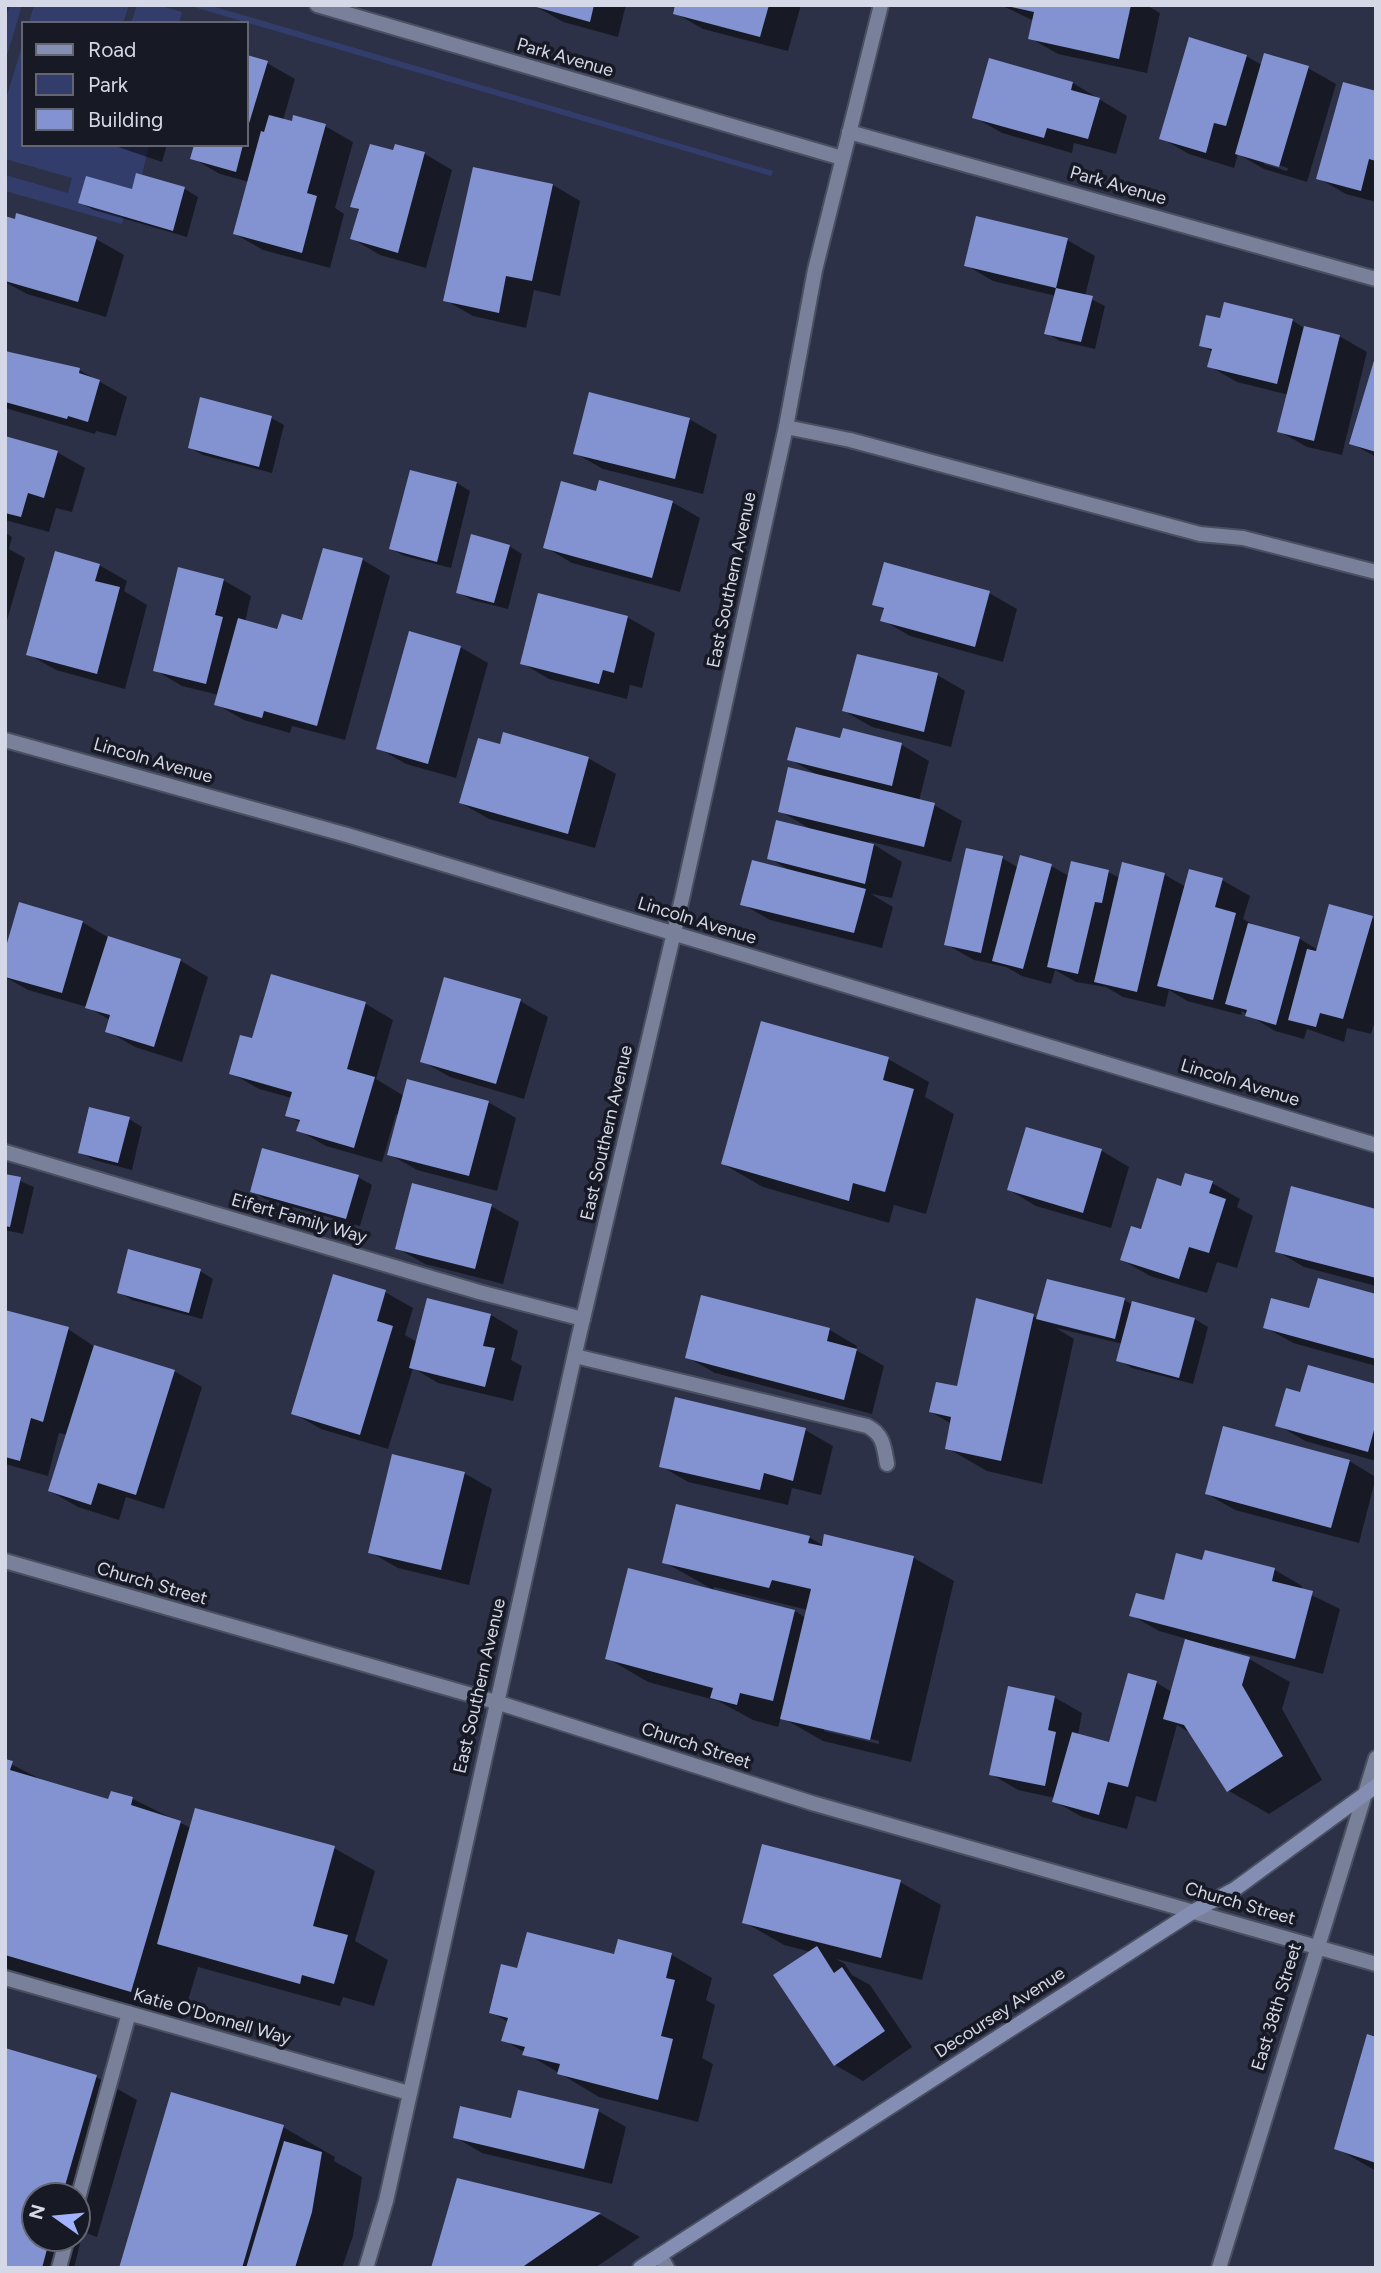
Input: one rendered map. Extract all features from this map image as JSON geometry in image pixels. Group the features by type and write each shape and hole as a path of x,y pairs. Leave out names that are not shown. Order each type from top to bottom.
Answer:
{"main road":[{"name":"Decoursey Avenue","path":"640,2268 663,2261 1194,1911 1235,1889 1371,1789"}],"street":[{"name":"Park Avenue","path":"317,5 842,158"},
{"name":"East Southern Avenue","path":"366,2268 386,2201 496,1702 673,934 786,427 815,270 881,5"},
{"name":"Park Avenue","path":"849,131 1376,279"},
{"path":"786,427 850,440 1200,534 1242,538 1376,572"},
{"name":"Lincoln Avenue","path":"5,740 347,835 1019,1035 1376,1145"},
{"name":"Eifert Family Way","path":"5,1152 479,1292 583,1319"},
{"path":"575,1356 867,1426 877,1431 883,1441 887,1464"},
{"name":"Church Street","path":"5,1561 496,1702 812,1803 1376,1964"},
{"name":"East 38th Street","path":"1219,2268 1316,1947 1371,1789 1376,1758"},
{"name":"Katie O'Donnell Way","path":"5,1978 409,2094"},
{"path":"83,2182 129,2013"}],"green space":[{"path":"10,5 22,5 5,62 5,20"},
{"path":"34,5 129,5 124,21 30,21"},
{"path":"137,5 158,5 182,12 180,21 132,21"},
{"path":"187,5 208,5 773,171 771,176"},
{"path":"21,50 21,147 149,147 142,175 136,174 132,189 86,177 78,203 124,216 122,224 5,191 5,175 68,193 72,178 5,159 5,102"}],"building":[{"path":"529,5 594,5 590,22"},
{"path":"675,5 769,5 760,37 673,14"},
{"path":"1131,5 1119,59 1028,39 1034,12 1007,6"},
{"path":"1189,37 1247,55 1226,126 1214,123 1206,153 1159,139"},
{"path":"1264,53 1309,66 1279,167 1235,154"},
{"path":"248,55 268,61 248,127"},
{"path":"989,58 1073,82 1071,90 1100,98 1088,139 1047,128 1044,138 972,118"},
{"path":"1343,82 1376,91 1376,161 1369,159 1361,191 1316,179"},
{"path":"269,115 292,121 293,115 326,124 307,193 317,196 302,253 233,234 261,131 264,132"},
{"path":"370,144 393,150 395,144 425,152 398,253 350,239 359,209 350,207"},
{"path":"193,147 242,147 236,172 190,159"},
{"path":"473,167 553,184 532,281 506,276 499,313 443,301"},
{"path":"136,173 185,187 173,231 78,203 86,176 132,189"},
{"path":"16,213 97,237 78,302 5,281 5,216 15,219"},
{"path":"976,216 1068,238 1056,288 964,266"},
{"path":"1056,288 1093,296 1081,342 1044,334"},
{"path":"1224,302 1293,319 1277,384 1207,367 1212,349 1199,346 1206,315 1220,318"},
{"path":"1304,326 1340,335 1314,441 1277,432"},
{"path":"5,351 80,368 79,373 100,380 88,422 5,402"},
{"path":"1376,354 1376,452 1349,444"},
{"path":"589,392 690,418 675,479 573,454"},
{"path":"200,397 272,416 259,467 188,448"},
{"path":"5,436 58,451 44,498 28,493 21,517 5,513"},
{"path":"410,470 457,482 437,562 389,549"},
{"path":"599,480 673,501 652,578 543,548 561,481 596,491"},
{"path":"471,534 510,545 494,603 456,593"},
{"path":"323,548 363,558 317,726 264,711 262,718 214,705 238,618 277,629 282,614 302,620"},
{"path":"55,551 100,564 95,581 120,587 97,674 26,655"},
{"path":"884,562 990,591 975,647 880,621 884,608 872,605"},
{"path":"178,567 224,579 215,615 223,617 206,684 153,671"},
{"path":"538,593 628,616 614,673 603,670 599,684 520,664"},
{"path":"409,631 461,646 428,764 376,749"},
{"path":"857,654 938,673 924,732 842,711"},
{"path":"796,727 840,738 843,728 902,743 892,786 787,760"},
{"path":"503,732 589,757 568,834 459,803 478,738 500,744"},
{"path":"788,767 935,803 924,847 778,812"},
{"path":"776,820 874,844 865,884 767,859"},
{"path":"966,848 1003,856 981,953 944,945"},
{"path":"1020,855 1052,864 1023,969 992,961"},
{"path":"752,860 866,889 854,933 740,905"},
{"path":"1071,861 1109,870 1102,903 1095,902 1078,974 1047,967"},
{"path":"1122,862 1165,873 1137,992 1094,982"},
{"path":"1189,869 1223,878 1215,907 1236,913 1213,1000 1157,986"},
{"path":"19,902 83,921 62,993 5,977 5,950"},
{"path":"1329,904 1373,916 1343,1019 1320,1013 1316,1027 1288,1020 1307,949 1316,951"},
{"path":"1248,923 1300,937 1276,1025 1245,1016 1247,1010 1225,1004"},
{"path":"108,936 181,959 154,1047 105,1032 110,1015 85,1008"},
{"path":"271,974 366,1002 347,1069 375,1077 354,1148 296,1131 300,1120 285,1116 292,1092 229,1074 240,1035 252,1038"},
{"path":"444,977 521,999 496,1084 420,1062"},
{"path":"761,1021 889,1057 883,1080 914,1089 885,1192 853,1183 849,1201 721,1164"},
{"path":"407,1079 489,1101 469,1176 387,1155"},
{"path":"89,1107 130,1117 118,1163 78,1153"},
{"path":"1026,1127 1102,1149 1083,1213 1007,1190"},
{"path":"262,1148 359,1175 346,1219 250,1192"},
{"path":"1185,1173 1213,1181 1209,1193 1226,1199 1209,1253 1189,1247 1179,1279 1120,1260 1131,1226 1141,1229 1157,1178 1181,1186"},
{"path":"5,1174 21,1177 10,1227 5,1226"},
{"path":"412,1183 492,1204 475,1269 395,1249"},
{"path":"1291,1186 1376,1209 1376,1278 1275,1252"},
{"path":"128,1249 201,1269 189,1313 117,1293"},
{"path":"333,1274 386,1290 377,1321 393,1326 360,1435 291,1414"},
{"path":"1318,1278 1376,1294 1376,1359 1263,1328 1271,1298 1309,1308"},
{"path":"1047,1279 1125,1298 1115,1339 1036,1319"},
{"path":"701,1295 830,1328 827,1341 857,1349 844,1400 685,1358"},
{"path":"427,1298 491,1314 483,1346 495,1348 485,1387 409,1368"},
{"path":"976,1298 1034,1314 1001,1461 945,1449 951,1417 929,1412 936,1382 957,1386"},
{"path":"1132,1301 1195,1318 1179,1378 1116,1361"},
{"path":"5,1310 69,1327 43,1422 31,1418 20,1461 5,1457"},
{"path":"94,1345 175,1370 136,1495 98,1483 91,1505 48,1491"},
{"path":"1308,1365 1376,1384 1376,1423 1368,1452 1275,1426 1286,1388 1300,1392"},
{"path":"675,1397 806,1428 793,1481 764,1473 760,1490 659,1467"},
{"path":"1223,1426 1350,1460 1331,1528 1205,1494"},
{"path":"392,1454 465,1472 441,1570 368,1553"},
{"path":"676,1504 810,1536 808,1543 822,1546 824,1534 914,1556 870,1740 780,1719 811,1589 772,1580 769,1588 662,1563"},
{"path":"1205,1550 1275,1568 1272,1581 1313,1591 1295,1659 1129,1616 1136,1593 1164,1600 1176,1553 1202,1560"},
{"path":"628,1568 795,1610 773,1701 740,1693 737,1705 710,1698 713,1688 605,1659"},
{"path":"1185,1639 1250,1657 1242,1685 1283,1756 1227,1792 1184,1725 1163,1719"},
{"path":"1128,1673 1157,1681 1128,1787 1108,1782 1099,1815 1052,1802 1072,1732 1109,1742"},
{"path":"1008,1686 1055,1696 1048,1730 1056,1732 1045,1786 989,1775"},
{"path":"5,1759 13,1761 10,1770 108,1799 111,1791 133,1797 131,1805 181,1821 131,1992 5,1955"},
{"path":"195,1808 335,1846 313,1926 348,1935 334,1984 302,1975 300,1984 157,1944"},
{"path":"762,1844 901,1880 881,1958 742,1923"},
{"path":"527,1932 614,1954 618,1939 672,1953 666,1978 675,1980 661,2036 673,2039 658,2100 557,2074 560,2064 522,2055 525,2047 501,2041 508,2018 489,2013 501,1964 517,1968"},
{"path":"817,1946 834,1973 842,1967 885,2031 834,2066 773,1975"},
{"path":"1367,2034 1376,2037 1376,2163 1334,2149"},
{"path":"5,2048 97,2075 66,2182 21,2182 21,2252 46,2252 42,2268 5,2268"},
{"path":"518,2090 599,2109 584,2169 453,2138 460,2106 511,2118"},
{"path":"171,2092 284,2125 242,2268 119,2268"},
{"path":"284,2141 322,2152 312,2212 295,2268 246,2268"},
{"path":"457,2178 601,2213 521,2268 431,2268"}]}
